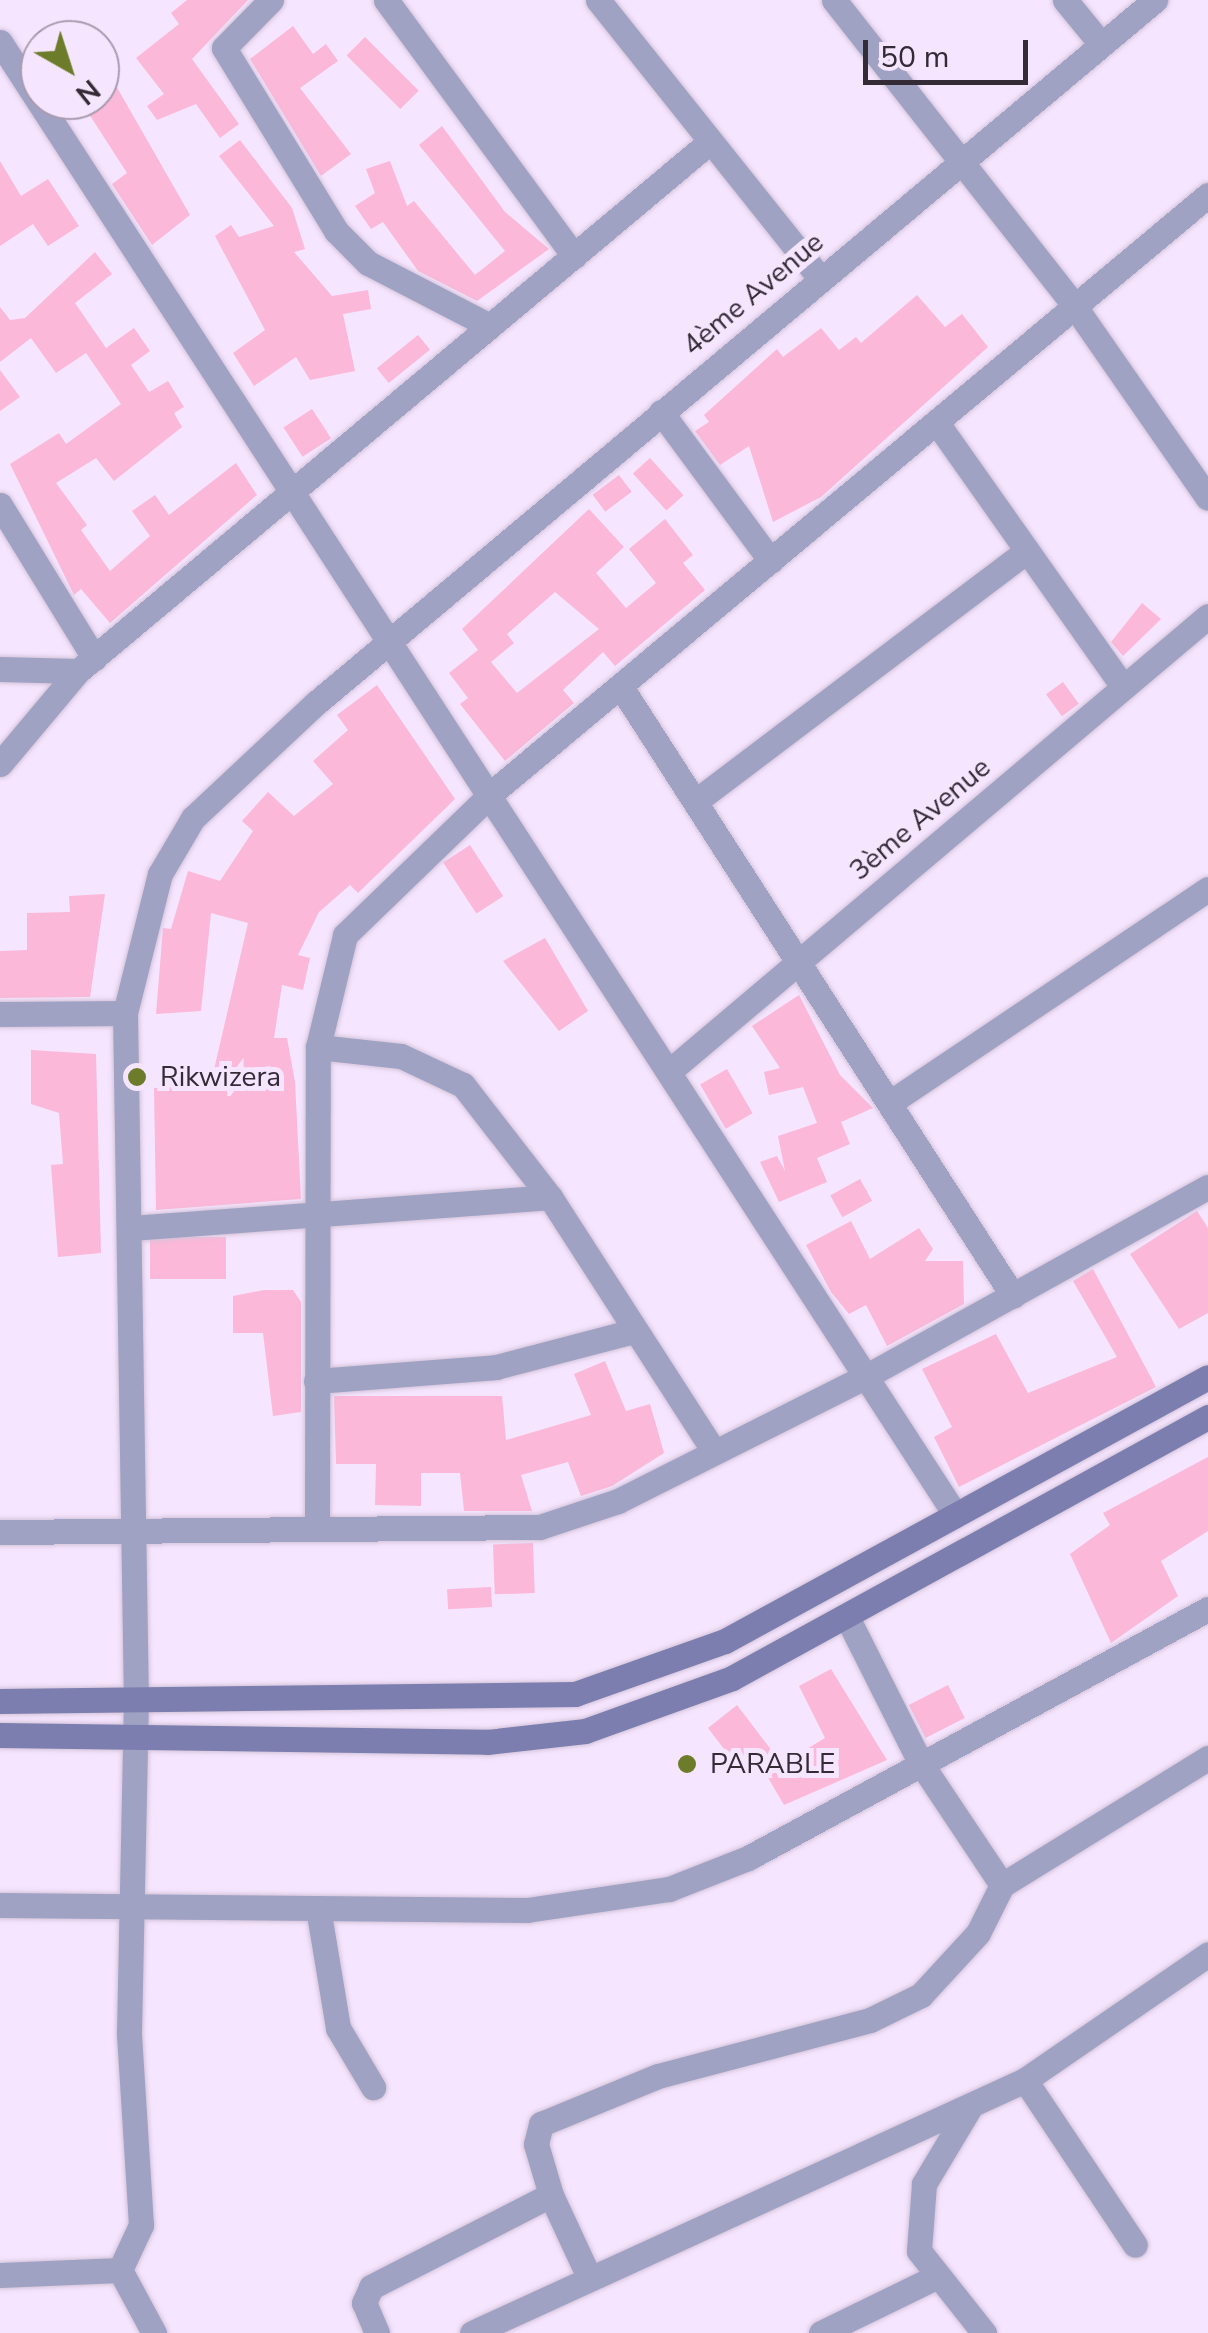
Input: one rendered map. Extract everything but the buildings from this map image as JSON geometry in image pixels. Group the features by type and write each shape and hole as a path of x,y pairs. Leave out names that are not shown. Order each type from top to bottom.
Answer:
{"street":[{"path":"271,0 230,33 224,48 336,231 368,263 490,326"},
{"path":"386,0 574,256"},
{"path":"598,0 706,145 819,277"},
{"path":"834,0 962,158 1072,304 1208,498"},
{"path":"1065,0 1101,44"},
{"name":"4ème Avenue","path":"120,2270 141,2225 128,2034 136,1704 124,1013 145,916 193,818 393,639 819,277 1155,0"},
{"path":"0,42 294,494 494,791 863,1378 956,1514"},
{"path":"0,764 86,664 294,494 706,145"},
{"path":"316,1528 318,1048 345,935 494,791 937,423 1072,304 1206,200"},
{"path":"661,412 771,561"},
{"path":"937,423 1123,687"},
{"path":"0,505 86,664"},
{"path":"696,801 1027,551"},
{"name":"3ème Avenue","path":"672,1069 1208,616"},
{"path":"0,669 86,664"},
{"path":"622,687 802,959 1014,1296"},
{"path":"891,1102 1208,889"},
{"path":"0,1014 124,1013"},
{"path":"318,1048 436,1066 490,1115 550,1196 713,1450"},
{"path":"0,1532 540,1527 618,1501 863,1378 1208,1187"},
{"path":"130,1228 550,1196"},
{"path":"316,1381 496,1366 634,1331"},
{"path":"0,1700 136,1704 575,1694 725,1641 1208,1376"},
{"path":"0,1735 487,1742 585,1730 669,1706 848,1619 1208,1417"},
{"path":"0,1905 527,1910 670,1888 748,1858 1208,1609"},
{"path":"848,1619 920,1762 1002,1885"},
{"path":"589,2277 551,2196 536,2144 541,2124 584,2101 870,2020 921,1996 978,1932 1002,1885 1208,1758"},
{"path":"318,1908 338,2028 374,2086"},
{"path":"472,2333 521,2322 589,2277 1025,2080 1208,1954"},
{"path":"1025,2080 1135,2245"},
{"path":"970,2107 924,2184 919,2252 934,2278 984,2333"},
{"path":"377,2333 364,2303 371,2287 551,2196"},
{"path":"0,2275 120,2270 154,2333"},
{"path":"821,2333 934,2278"}],"place":[{"name":"Rikwizera","path":"137,1077"},
{"name":"PARABLE","path":"687,1764"}]}
